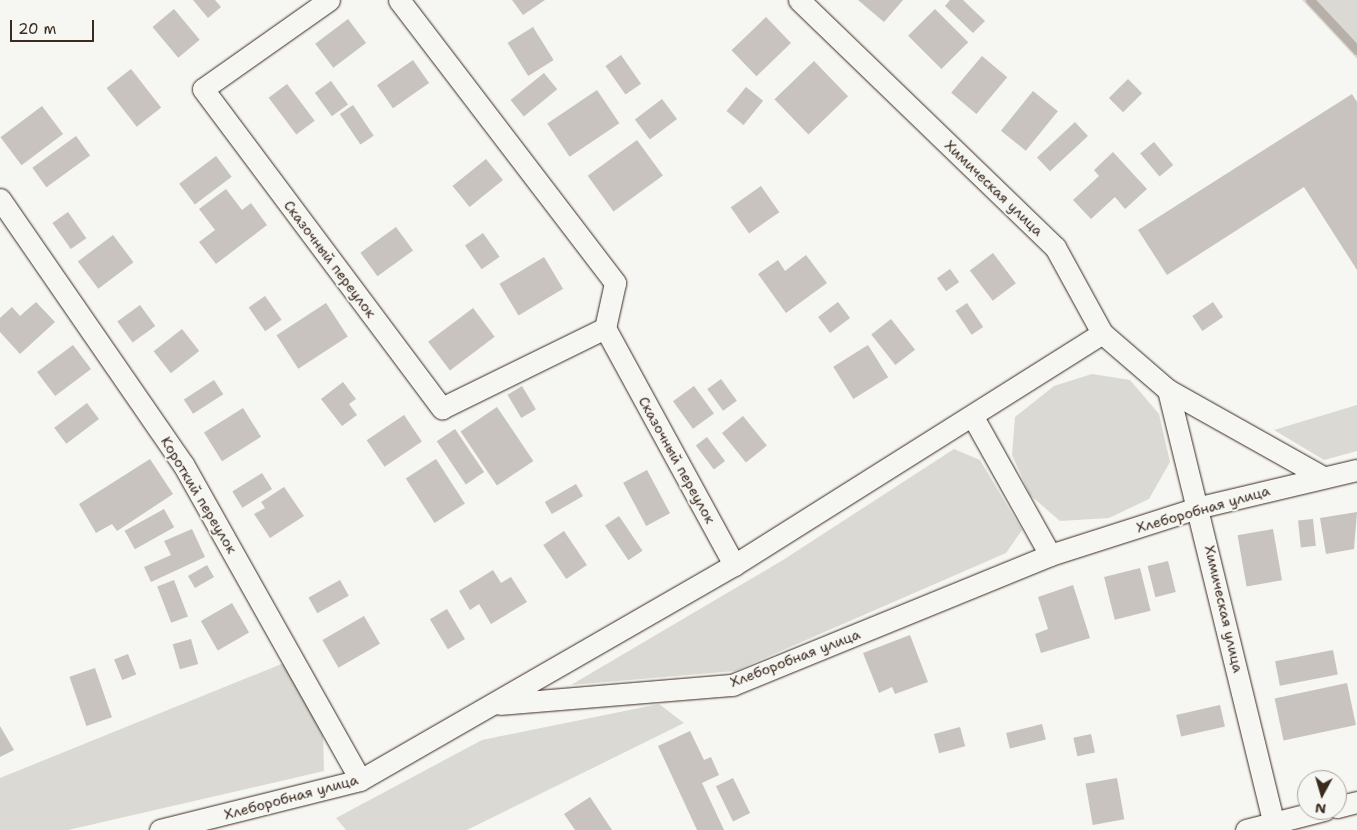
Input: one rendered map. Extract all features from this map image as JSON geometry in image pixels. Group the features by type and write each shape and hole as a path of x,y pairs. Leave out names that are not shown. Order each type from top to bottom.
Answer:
{"street":[{"name":"Сказочный переулок","path":"329,0 203,89 442,408 605,328 734,565"},
{"path":"399,0 615,283 605,328"},
{"name":"Химическая улица","path":"799,0 1055,247 1102,333 1168,390 1322,477"},
{"name":"Короткий переулок","path":"0,199 183,464 360,780"},
{"name":"Хлеборобная улица","path":"160,830 360,780 495,705 734,565 973,417 1102,333"},
{"name":"Химическая улица","path":"1168,390 1200,507 1274,826"},
{"path":"973,417 1050,555"},
{"name":"Хлеборобная улица","path":"495,705 732,685 1050,555 1200,507 1357,470"},
{"path":"1246,830 1274,826 1297,819"}],"shaded area":[{"path":"1302,0 1357,0 1357,59"},
{"path":"1092,374 1130,380 1159,414 1170,462 1149,499 1109,518 1060,521 1030,495 1012,455 1015,417 1054,386"},
{"path":"1357,405 1357,451 1324,460 1274,430"},
{"path":"954,449 980,460 1022,530 1006,553 735,671 571,685 783,560"},
{"path":"284,663 323,735 324,771 68,830 0,830 0,778"},
{"path":"659,704 684,723 467,830 346,830 336,818 482,740"}],"building":[{"path":"193,0 215,0 221,7 208,18"},
{"path":"512,0 545,0 523,15"},
{"path":"858,0 903,0 884,22"},
{"path":"950,0 963,0 985,21 973,33 945,6"},
{"path":"174,9 200,40 178,58 153,27"},
{"path":"935,9 968,42 941,69 908,36"},
{"path":"766,17 791,43 756,76 731,50"},
{"path":"348,19 366,43 333,68 315,44"},
{"path":"533,27 554,60 528,76 508,43"},
{"path":"621,55 641,84 626,95 605,66"},
{"path":"982,56 1007,77 976,114 951,93"},
{"path":"413,60 429,83 393,108 377,85"},
{"path":"814,61 848,96 808,134 774,99"},
{"path":"131,69 161,108 137,127 107,88"},
{"path":"544,73 557,89 524,116 511,100"},
{"path":"1128,79 1142,93 1123,112 1109,98"},
{"path":"331,81 348,104 332,116 315,93"},
{"path":"287,84 315,121 296,135 269,98"},
{"path":"746,87 763,101 744,125 726,111"},
{"path":"597,90 619,123 570,157 547,124"},
{"path":"1033,91 1058,111 1026,151 1001,131"},
{"path":"1352,94 1357,102 1357,270 1304,187 1167,275 1138,230"},
{"path":"662,99 677,119 650,139 635,119"},
{"path":"353,105 374,136 360,145 340,114"},
{"path":"42,106 63,134 22,165 0,137"},
{"path":"1075,122 1088,136 1050,171 1037,157"},
{"path":"76,136 90,155 46,187 32,168"},
{"path":"637,140 663,176 614,211 588,176"},
{"path":"1154,142 1173,165 1159,177 1140,154"},
{"path":"1113,152 1147,189 1125,209 1115,197 1091,219 1073,200 1099,176 1094,170"},
{"path":"216,156 232,177 195,204 179,184"},
{"path":"486,159 503,180 470,207 453,186"},
{"path":"761,186 779,212 749,233 731,207"},
{"path":"226,189 242,210 251,203 267,225 216,264 199,242 215,230 199,209"},
{"path":"68,212 86,238 71,249 52,223"},
{"path":"396,227 413,250 377,276 360,253"},
{"path":"483,233 500,257 482,269 465,246"},
{"path":"113,235 133,262 98,289 78,261"},
{"path":"993,253 1016,283 993,301 970,270"},
{"path":"806,255 827,283 786,313 758,274 778,260 785,271"},
{"path":"544,257 563,289 518,315 499,284"},
{"path":"950,269 959,282 946,291 937,278"},
{"path":"265,296 282,320 265,331 249,307"},
{"path":"36,302 55,322 20,354 0,332 0,318 12,307 20,316"},
{"path":"838,302 850,318 830,333 818,317"},
{"path":"1213,302 1223,317 1202,331 1192,316"},
{"path":"326,303 348,337 298,369 277,335"},
{"path":"967,303 983,327 972,335 955,311"},
{"path":"140,305 155,326 133,342 117,321"},
{"path":"473,308 495,337 450,370 428,342"},
{"path":"891,319 915,350 895,365 871,334"},
{"path":"182,329 199,351 171,373 154,351"},
{"path":"73,345 91,369 55,396 37,372"},
{"path":"868,345 888,377 853,399 833,367"},
{"path":"721,379 737,401 723,411 707,389"},
{"path":"214,380 223,394 193,414 184,400"},
{"path":"343,382 356,399 349,404 357,415 342,426 321,399"},
{"path":"522,386 536,409 521,418 507,395"},
{"path":"694,386 714,414 693,429 673,401"},
{"path":"87,403 99,419 66,444 54,428"},
{"path":"497,407 533,461 497,485 461,432"},
{"path":"243,408 261,437 222,461 204,432"},
{"path":"404,415 422,442 385,467 367,440"},
{"path":"743,416 767,446 746,463 722,433"},
{"path":"455,429 484,472 466,484 437,441"},
{"path":"707,437 725,461 714,469 696,445"},
{"path":"150,459 173,494 117,531 112,524 96,533 79,504"},
{"path":"436,459 465,503 435,523 406,479"},
{"path":"647,470 670,513 646,526 623,483"},
{"path":"262,473 272,489 242,508 232,492"},
{"path":"576,484 583,496 552,514 545,502"},
{"path":"284,487 304,516 270,538 254,514 265,508 261,502"},
{"path":"164,509 174,527 135,549 125,531"},
{"path":"1357,512 1354,549 1326,554 1320,518"},
{"path":"619,516 642,551 628,560 605,526"},
{"path":"1313,519 1316,546 1301,547 1298,521"},
{"path":"192,529 205,557 151,582 144,567 171,555 164,541"},
{"path":"1273,529 1282,580 1247,586 1238,535"},
{"path":"564,531 587,565 566,579 543,545"},
{"path":"1168,561 1176,592 1155,597 1148,566"},
{"path":"207,565 214,577 195,588 188,576"},
{"path":"1140,568 1151,611 1115,620 1104,577"},
{"path":"493,570 501,583 511,577 527,602 491,624 479,604 470,610 459,591"},
{"path":"174,580 188,616 171,623 157,586"},
{"path":"340,580 349,596 317,613 309,597"},
{"path":"1073,585 1090,638 1041,653 1035,634 1048,629 1038,597"},
{"path":"232,603 249,632 218,650 201,621"},
{"path":"447,609 465,639 448,649 430,619"},
{"path":"364,616 380,644 338,668 322,640"},
{"path":"910,635 928,682 895,694 892,687 879,693 863,653"},
{"path":"191,639 198,664 180,669 173,644"},
{"path":"1333,650 1338,675 1280,686 1275,661"},
{"path":"128,654 136,674 122,680 114,660"},
{"path":"95,668 112,717 86,726 69,677"},
{"path":"1347,683 1356,725 1284,740 1275,698"},
{"path":"1220,705 1225,726 1181,737 1176,715"},
{"path":"1042,724 1046,740 1010,748 1006,733"},
{"path":"0,726 14,750 0,757"},
{"path":"960,727 965,746 939,753 934,734"},
{"path":"690,731 704,760 711,757 719,775 702,783 724,830 697,830 658,746"},
{"path":"1091,734 1095,753 1077,756 1073,738"},
{"path":"733,778 750,813 733,821 716,786"},
{"path":"1117,778 1124,819 1093,825 1085,784"},
{"path":"590,797 612,830 575,830 564,814"}],"waterway":[{"path":"1310,0 1357,50"}]}
